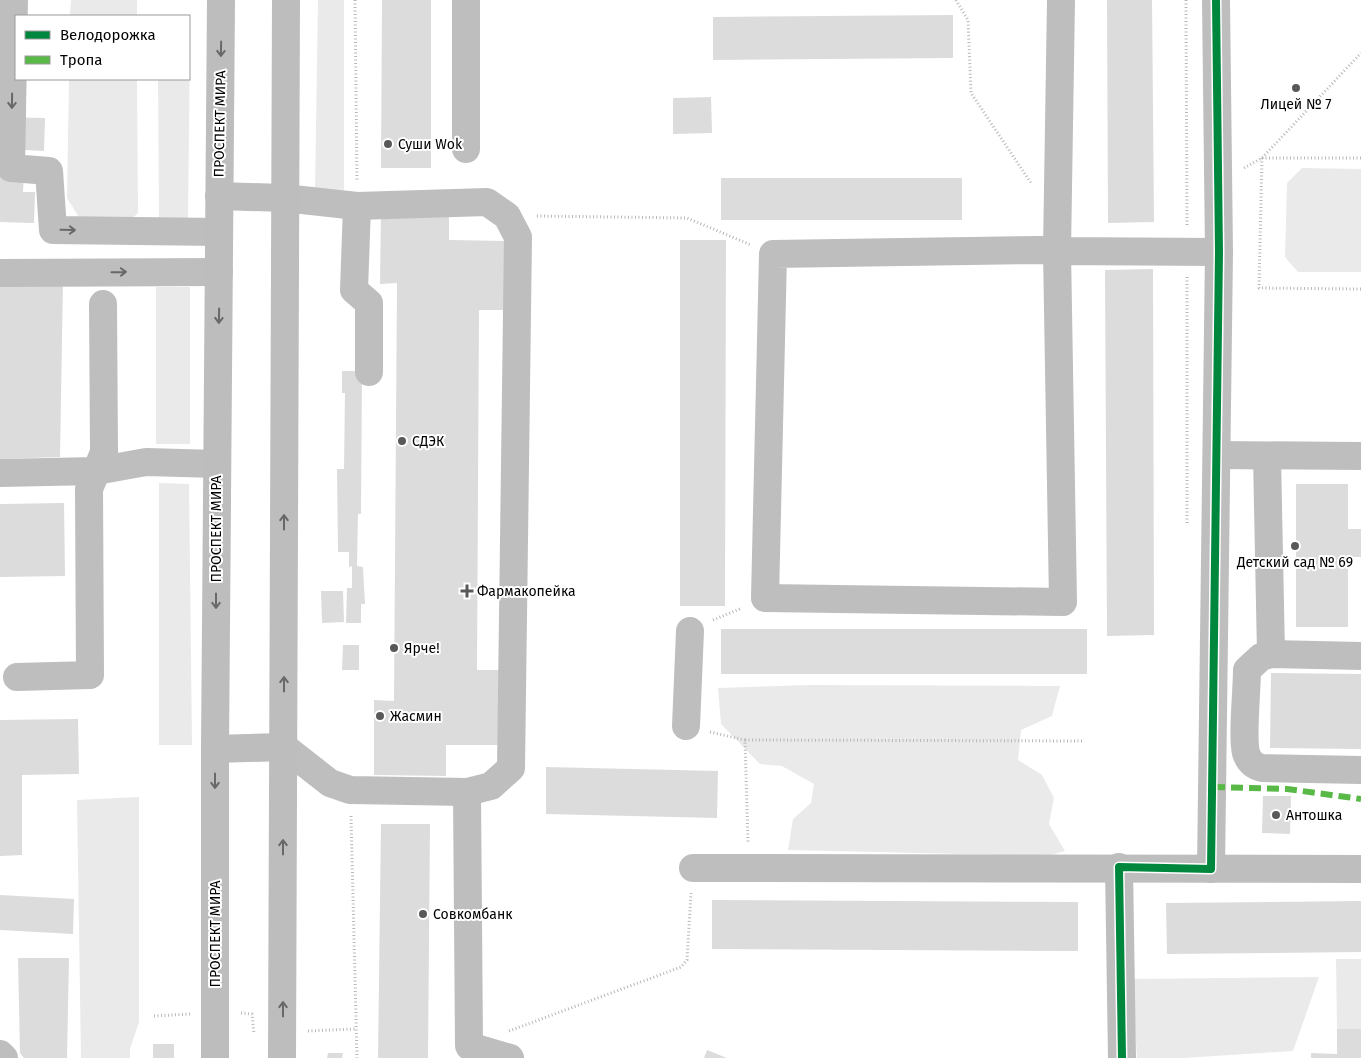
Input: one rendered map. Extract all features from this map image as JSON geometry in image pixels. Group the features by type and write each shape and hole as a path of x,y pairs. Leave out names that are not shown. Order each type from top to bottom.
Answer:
{"main road":[{"name":"ПРОСПЕКТ МИРА","path":"215,1058 215,748 221,0"},
{"path":"282,1058 286,0"},
{"path":"219,196 284,198"},
{"path":"215,748 284,746"}],"street":[{"path":"14,0 10,168 50,171 53,230 220,232"},
{"path":"466,0 466,149"},
{"path":"1061,0 1057,251 1062,602 765,598 773,254 1057,251 1219,252"},
{"path":"1212,869 1219,252 1216,0"},
{"path":"284,198 358,206 487,202 507,216 518,237 511,768 491,786 467,792 350,790 330,783 284,746"},
{"path":"358,206 354,290 368,304 369,372"},
{"path":"0,273 219,272"},
{"path":"17,677 90,675 89,489 104,452 103,304"},
{"path":"1217,455 1361,456"},
{"path":"1267,456 1271,654"},
{"path":"0,473 96,471 146,462 217,464"},
{"path":"686,726 690,630"},
{"path":"1361,656 1271,654 1261,657 1247,670 1245,745 1246,752 1254,766 1361,770"},
{"path":"467,792 469,1046 508,1045"},
{"path":"1119,867 1122,1058"},
{"path":"693,868 1119,867 1361,869"},
{"path":"0,1054 4,1058"}],"path":[{"path":"355,0 358,206"},
{"path":"956,0 968,20 971,93 1036,192"},
{"path":"1186,0 1187,528"},
{"path":"1361,53 1262,158 1259,288 1361,289"},
{"path":"1262,158 1361,158"},
{"path":"507,216 687,218 773,254"},
{"path":"690,630 765,598"},
{"path":"686,726 745,740 1084,741"},
{"path":"745,740 749,868"},
{"path":"350,790 357,1058"},
{"path":"508,1045 681,967 686,960 693,868"},
{"path":"154,1016 199,1013"},
{"path":"252,1014 254,1035"},
{"path":"330,1030 355,1029"}],"shaded area":[{"path":"71,0 137,0 137,15 70,15"},
{"path":"318,0 344,0 344,190 315,191"},
{"path":"69,80 137,80 138,213 127,223 82,222 67,198"},
{"path":"158,80 190,80 188,218 159,218"},
{"path":"1302,168 1361,169 1361,272 1298,272 1285,257 1287,183"},
{"path":"156,287 190,287 190,444 156,444"},
{"path":"159,483 189,484 192,745 159,745"},
{"path":"810,685 1060,686 1052,716 1021,730 1018,760 1042,775 1054,798 1049,824 1065,851 1047,856 788,850 793,819 811,803 814,784 782,766 760,764 721,724 718,688"},
{"path":"139,797 139,1022 130,1049 130,1058 81,1058 77,800"},
{"path":"1336,959 1361,959 1361,1029 1337,1029"},
{"path":"1319,977 1293,1051 1184,1058 1137,1058 1132,979"}],"building":[{"path":"382,0 431,0 431,168 381,168"},
{"path":"1107,0 1152,0 1154,222 1108,223"},
{"path":"953,15 953,58 713,60 713,17"},
{"path":"711,97 712,133 673,134 673,98"},
{"path":"0,117 45,118 44,151 25,150 23,192 35,192 34,223 0,222"},
{"path":"721,178 962,178 962,220 721,220"},
{"path":"381,211 449,211 449,240 507,241 506,310 479,310 477,670 502,670 502,745 446,745 446,776 374,775 374,700 394,701 397,283 380,284"},
{"path":"680,240 726,240 725,606 680,606"},
{"path":"1153,269 1154,635 1107,636 1105,270"},
{"path":"63,280 60,457 0,459 0,283"},
{"path":"342,371 362,371 361,514 358,514 357,566 363,567 365,604 361,604 361,623 346,623 347,588 352,588 352,566 349,567 349,552 338,552 337,469 344,469 345,393 342,393"},
{"path":"1296,484 1348,484 1348,529 1361,529 1361,557 1348,557 1348,627 1296,627"},
{"path":"64,503 65,576 0,577 0,504"},
{"path":"321,591 343,591 344,622 322,623"},
{"path":"721,629 1087,629 1087,674 721,674"},
{"path":"343,645 359,645 359,670 342,670"},
{"path":"1271,673 1361,674 1361,749 1270,748"},
{"path":"78,719 79,774 22,775 22,855 0,856 0,720"},
{"path":"546,767 718,771 717,818 546,814"},
{"name":"Антошка","path":"1263,796 1291,796 1290,834 1262,833"},
{"path":"381,824 430,824 428,1058 378,1058"},
{"path":"0,895 74,899 73,934 0,930"},
{"path":"712,900 1078,902 1078,951 712,949"},
{"path":"1361,901 1361,952 1167,954 1166,903"},
{"path":"18,958 69,958 67,1058 24,1058 20,1053"},
{"path":"1337,1029 1361,1029 1361,1058 1311,1058 1311,1053 1337,1054"},
{"path":"153,1044 174,1044 174,1058 153,1058"},
{"path":"707,1050 727,1058 704,1058"},
{"path":"328,1053 343,1053 342,1058 327,1058"}],"marked path":[{"path":"1213,787 1287,789 1361,799"}],"cycle path":[{"path":"1122,1058 1119,867 1211,869 1219,252 1216,0"}],"place":[{"name":"Лицей № 7","path":"1296,88"},
{"name":"Суши Wok","path":"388,144"},
{"name":"СДЭК","path":"402,441"},
{"name":"Детский сад № 69","path":"1295,546"},
{"name":"Фармакопейка","path":"467,591"},
{"name":"Ярче!","path":"394,648"},
{"name":"Жасмин","path":"380,716"},
{"name":"Антошка","path":"1276,815"},
{"name":"Совкомбанк","path":"423,914"}]}
